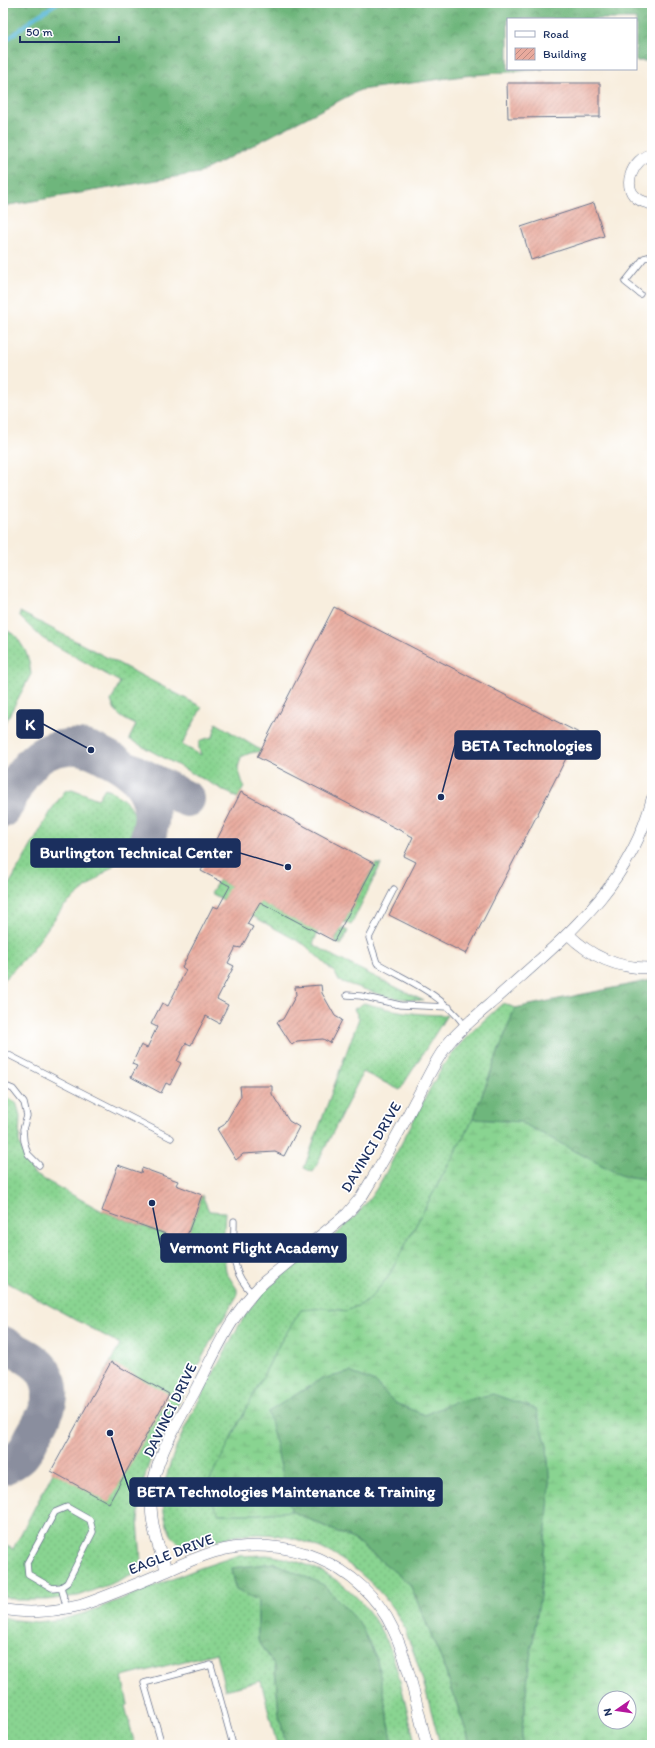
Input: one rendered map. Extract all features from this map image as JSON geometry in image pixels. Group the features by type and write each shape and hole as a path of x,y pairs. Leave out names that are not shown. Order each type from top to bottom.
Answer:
{"street":[{"path":"652,154 645,156 634,165 630,179 631,191 638,200 652,204"},
{"name":"DAVINCI DRIVE","path":"167,1571 155,1536 152,1517 154,1480 161,1458 172,1433 239,1310 252,1293 347,1214 362,1196 436,1062 447,1045 465,1026 568,934 600,900 623,869 643,828 652,799"},
{"path":"568,934 580,946 608,962 624,967 652,968"},
{"name":"EAGLE DRIVE","path":"3,1609 36,1612 67,1609 98,1599 215,1552 247,1545 292,1549 306,1553 333,1565 365,1589 381,1608 390,1624 402,1652 427,1745"}],"lane":[{"path":"640,294 625,282 644,258 652,256"},
{"path":"394,889 369,938 377,963 438,997 449,1007 465,1026"},
{"path":"347,995 361,996 400,1005 449,1007"},
{"path":"3,1052 171,1138"},
{"path":"3,1085 13,1088 24,1103 27,1116 24,1129 24,1141 28,1154 39,1165"},
{"path":"234,1221 235,1267 239,1278 252,1293"},
{"path":"67,1507 90,1520 93,1532 67,1583 61,1587 52,1588 28,1574 27,1563 55,1512 67,1507"},
{"path":"61,1587 67,1609"},
{"path":"162,1745 144,1683 211,1665 232,1745"}],"green space":[{"path":"3,3 652,3 652,61 637,61 637,18 507,18 507,70 532,70 463,76 360,90 199,173 3,206"},
{"path":"20,612 202,707 182,745 201,755 199,744 202,740 213,737 216,723 262,751 250,753 241,757 238,768 244,787 238,798 129,739 136,725 120,716 115,710 111,701 120,682 42,638 20,617"},
{"path":"8,631 16,636 25,650 29,661 31,674 3,727 3,634"},
{"path":"105,788 126,802 132,810 138,824 121,859 63,907 31,951 3,981 3,895 54,806 65,791 72,789 98,799"},
{"path":"375,864 381,864 351,925 344,922"},
{"path":"219,880 318,932 313,944 335,957 424,1001 388,997 339,981 335,973 305,945 211,893"},
{"path":"342,928 348,931 341,945 334,941"},
{"path":"652,980 652,1180 622,1176 520,1122 473,1119 515,1008"},
{"path":"364,1003 405,1012 447,1015 400,1090 363,1072 313,1172 304,1168 359,1018 354,1009"},
{"path":"503,1003 515,1008 473,1119 388,1277 367,1302 346,1311 325,1308 301,1311 280,1343 230,1441 219,1514 259,1514 291,1511 355,1540 410,1584 442,1661 471,1745 440,1745 423,1681 404,1626 389,1603 359,1572 341,1559 322,1549 302,1541 281,1536 259,1534 244,1535 224,1538 194,1548 184,1547 172,1536 168,1527 165,1518 163,1499 165,1482 179,1441 234,1334 247,1313 262,1294 275,1282 330,1239 356,1216 384,1176 442,1067 463,1041"},
{"path":"3,1096 16,1102 20,1115 19,1142 24,1156 34,1174 102,1211 185,1241 202,1195 209,1211 225,1212 223,1245 226,1272 237,1289 237,1296 217,1329 152,1454 142,1486 138,1521 141,1559 139,1568 132,1574 111,1584 77,1596 46,1600 17,1600 3,1596 3,1544 13,1549 120,1344 3,1280"},
{"path":"473,1119 520,1122 622,1176 652,1180 652,1745 522,1745 522,1730 530,1659 540,1597 550,1487 547,1445 536,1409 493,1394 454,1402 425,1415 395,1403 375,1382 350,1372 319,1380 268,1412 291,1511 259,1514 219,1514 205,1490 280,1343 301,1310 325,1308 346,1311 367,1302 388,1277"},
{"path":"350,1372 375,1382 395,1403 425,1415 454,1402 493,1394 536,1409 547,1445 550,1487 540,1597 530,1659 522,1730 522,1745 471,1745 442,1661 410,1584 355,1540 291,1511 268,1412 319,1380"},
{"path":"267,1555 302,1563 318,1570 346,1588 359,1599 370,1613 389,1645 416,1745 393,1745 388,1718 274,1563 232,1569 236,1590 258,1600 258,1640 275,1666 279,1715 286,1745 277,1745 261,1681 225,1690 216,1653 122,1677 128,1704 125,1706 135,1745 3,1745 3,1617 15,1620 38,1622 63,1619 86,1613 200,1568 236,1556"},
{"path":"274,1563 324,1585 359,1622 377,1659 393,1745 286,1745 279,1715 275,1666 258,1640 258,1600 236,1590 232,1568"}],"building":[{"path":"507,83 600,83 600,117 508,118"},
{"path":"594,203 604,236 531,260 521,227"},
{"path":"334,607 579,733 466,954 389,915 416,862 404,856 413,837 257,757"},
{"path":"241,792 375,864 334,941 260,902 247,924 253,927 241,948 236,947 228,963 234,966 217,999 228,1005 219,1023 206,1016 191,1045 186,1043 177,1061 181,1063 170,1085 166,1083 161,1093 131,1077 137,1066 132,1064 141,1045 147,1048 157,1027 151,1024 162,1003 168,1006 186,970 182,967 213,906 218,908 230,886 201,871"},
{"path":"321,985 322,993 335,1016 342,1020 330,1043 323,1039 297,1041 292,1045 277,1022 283,1019 296,995 295,987"},
{"path":"240,1086 272,1086 272,1094 289,1121 299,1127 284,1156 275,1152 243,1154 236,1160 217,1129 224,1125 241,1096"},
{"path":"118,1165 141,1173 142,1168 178,1181 176,1185 202,1195 185,1241 102,1211"},
{"path":"111,1362 169,1394 109,1503 51,1471"}],"waterway":[{"path":"3,43 34,18 57,3"},
{"path":"270,3 284,3"}],"taxiway":[{"path":"3,810 17,784 34,761 53,750 68,747 84,748 96,752 117,763 129,771 140,782 148,794 151,807 151,820 148,837"},
{"path":"130,770 187,799"},
{"path":"3,1344 36,1363 44,1372 50,1389 50,1397 45,1414 23,1454 10,1464 3,1467"}],"place":[{"name":"K","path":"91,750"},
{"name":"BETA Technologies","path":"441,797"},
{"name":"Burlington Technical Center","path":"288,867"},
{"name":"Vermont Flight Academy","path":"152,1203"},
{"name":"BETA Technologies Maintenance & Training","path":"110,1433"}]}
